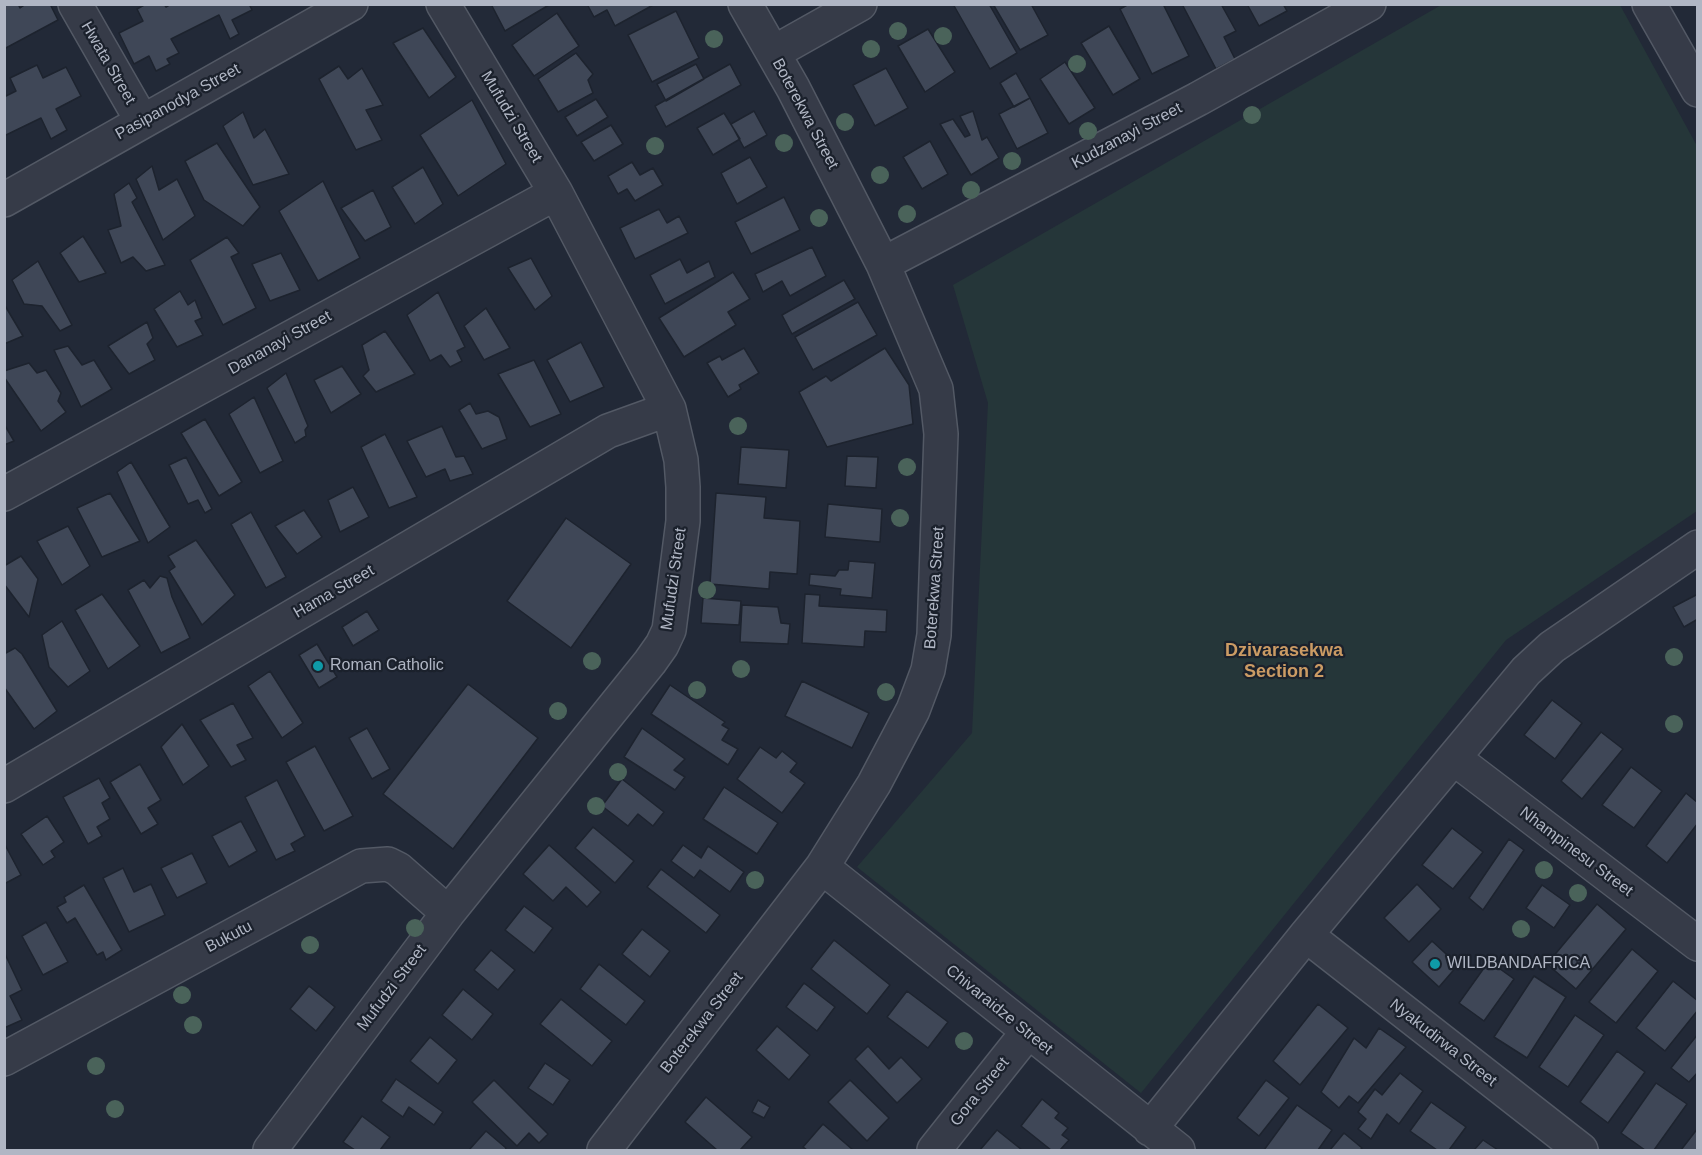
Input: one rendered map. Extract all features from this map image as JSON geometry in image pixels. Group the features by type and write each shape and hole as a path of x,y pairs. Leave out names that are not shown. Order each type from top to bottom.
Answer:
{"street":[{"name":"Hwata Street","path":"75,4 142,122"},
{"name":"Pasipanodya Street","path":"4,200 351,4"},
{"name":"Mufudzi Street","path":"270,1150 448,913 662,645 669,630 683,521 681,460 669,409 556,193 443,4"},
{"name":"Boterekwa Street","path":"604,1150 822,867 874,784 913,710 928,670 934,635 941,434 936,389 883,264 745,4"},
{"path":"773,53 860,4"},
{"name":"Kudzanayi Street","path":"883,264 1198,99 1369,4"},
{"path":"1649,4 1698,90"},
{"name":"Dananayi Street","path":"4,494 556,193"},
{"name":"Hama Street","path":"4,786 608,431 669,409"},
{"path":"1150,1129 1306,935 1512,688 1552,647 1698,547"},
{"name":"Nhampinesu Street","path":"1455,759 1698,944"},
{"name":"Bukutu","path":"4,1059 361,866 388,864 398,868 448,913"},
{"name":"Chivaraidze Street","path":"822,867 1027,1033 1178,1150"},
{"name":"Nyakudirwa Street","path":"1306,935 1581,1150"},
{"name":"Gora Street","path":"934,1150 1027,1033"}],"shaded area":[{"path":"1443,4 1620,5 1697,146 1697,511 1506,640 1141,1093 857,867 972,733 988,403 953,285"}],"building":[{"path":"4,4 18,4 20,8 26,4 50,4 58,20 4,49"},
{"path":"146,4 164,4 166,7 171,4 249,4 252,10 232,20 239,34 230,39 219,15 171,39 179,53 167,59 170,64 156,71 149,56 134,64 119,33 143,21 137,9"},
{"path":"491,4 548,4 549,5 505,31"},
{"path":"587,4 655,4 615,26 607,10 594,17"},
{"path":"953,4 989,4 1017,53 990,69"},
{"path":"993,4 1031,4 1048,35 1020,50"},
{"path":"1129,4 1163,4 1189,56 1152,74 1120,9"},
{"path":"1182,4 1221,4 1236,31 1224,37 1235,59 1216,69"},
{"path":"1247,4 1283,4 1287,11 1259,26"},
{"path":"676,11 699,58 652,82 628,35"},
{"path":"557,13 579,46 534,76 512,45"},
{"path":"1109,26 1140,79 1113,95 1081,43"},
{"path":"423,28 456,77 429,98 393,43"},
{"path":"928,29 955,72 925,92 898,46"},
{"path":"576,53 593,74 588,80 593,93 558,112 538,79"},
{"path":"1065,62 1095,108 1069,124 1040,79"},
{"path":"696,64 704,79 666,101 657,84"},
{"path":"730,64 741,85 666,127 655,106"},
{"path":"37,65 43,78 66,67 81,96 56,109 67,130 51,139 41,118 4,136 4,97 16,91 10,78"},
{"path":"339,66 348,79 362,68 383,105 366,110 382,140 356,150 319,79"},
{"path":"886,68 908,108 875,126 853,85"},
{"path":"1016,73 1030,98 1014,107 1000,83"},
{"path":"1030,98 1048,133 1017,149 999,114"},
{"path":"596,99 608,117 577,136 565,117"},
{"path":"472,100 506,164 458,196 420,135"},
{"path":"754,111 767,135 744,148 731,124"},
{"path":"973,111 982,140 987,137 999,158 971,175 940,124 953,119 965,137 970,135 960,116"},
{"path":"243,112 254,138 265,129 289,174 253,185 223,126"},
{"path":"724,113 740,139 713,155 697,128"},
{"path":"611,125 623,144 594,161 581,142"},
{"path":"930,141 948,174 922,189 903,157"},
{"path":"217,143 260,207 243,226 204,200 185,161"},
{"path":"750,157 767,187 737,204 721,173"},
{"path":"632,162 640,175 653,168 663,185 635,201 627,189 618,194 608,176"},
{"path":"152,166 159,190 177,179 195,216 163,240 136,179"},
{"path":"423,167 443,204 415,224 392,187"},
{"path":"323,181 360,258 318,281 279,211"},
{"path":"129,183 137,198 132,202 165,265 146,271 133,257 121,263 108,230 121,226 114,194"},
{"path":"373,190 391,227 365,241 341,208"},
{"path":"784,197 800,230 751,254 735,222"},
{"path":"659,209 667,223 679,216 688,233 635,259 620,228"},
{"path":"83,236 106,273 79,282 60,253"},
{"path":"227,237 239,253 231,257 256,308 223,325 190,260"},
{"path":"812,247 826,276 790,296 782,281 763,292 755,274"},
{"path":"281,253 300,290 270,301 252,264"},
{"path":"531,258 552,296 535,310 508,268"},
{"path":"680,259 687,273 709,261 715,277 665,304 650,275"},
{"path":"38,261 72,325 60,331 42,306 24,304 12,280"},
{"path":"733,272 750,299 728,312 736,325 684,357 659,318"},
{"path":"844,280 855,299 792,334 782,315"},
{"path":"180,291 188,305 195,300 202,318 195,321 203,335 177,347 154,309"},
{"path":"438,292 465,347 457,351 462,361 450,367 441,355 430,361 407,315"},
{"path":"858,302 877,335 813,370 795,337"},
{"path":"4,304 23,336 4,344"},
{"path":"486,308 510,348 484,360 464,326"},
{"path":"147,322 153,338 147,344 155,360 129,374 108,346"},
{"path":"385,331 415,374 376,392 363,376 369,370 362,345"},
{"path":"581,342 604,387 570,402 547,360"},
{"path":"68,346 82,365 94,360 112,389 81,407 54,350"},
{"path":"744,348 759,373 739,385 741,389 728,397 707,363 720,356 722,360"},
{"path":"885,348 909,385 913,424 827,447 799,392 826,376 831,381"},
{"path":"534,360 561,414 530,427 498,374"},
{"path":"29,363 37,373 46,370 61,393 58,401 66,412 41,431 4,377 4,371"},
{"path":"342,366 361,394 331,413 314,380"},
{"path":"286,373 308,426 305,430 306,436 295,443 267,388"},
{"path":"254,397 283,461 260,473 229,414"},
{"path":"470,403 476,414 488,411 499,417 507,439 482,449 459,410"},
{"path":"205,419 242,482 219,496 181,433"},
{"path":"4,424 14,441 4,445"},
{"path":"442,426 456,457 464,456 473,474 450,481 445,469 426,477 407,441"},
{"path":"385,434 417,497 389,508 361,447"},
{"path":"741,447 789,450 786,488 738,484"},
{"path":"847,456 878,457 876,488 845,486"},
{"path":"186,457 212,509 205,513 198,500 188,504 169,465"},
{"path":"131,462 170,527 148,543 117,472"},
{"path":"353,487 369,517 340,532 328,500"},
{"path":"110,493 140,541 102,557 77,508"},
{"path":"716,493 766,497 764,518 800,521 797,574 770,572 769,589 710,584"},
{"path":"828,504 882,509 880,542 825,537"},
{"path":"304,510 322,537 297,554 275,526"},
{"path":"251,512 286,577 266,588 231,524"},
{"path":"566,518 631,564 571,648 507,601"},
{"path":"68,526 90,566 62,585 37,541"},
{"path":"196,540 235,595 202,625 169,571 175,567 168,556"},
{"path":"21,556 38,579 29,617 4,584 4,566"},
{"path":"849,561 875,563 872,598 840,595 841,589 809,585 810,574 835,576 839,570 848,570"},
{"path":"160,576 167,578 172,597 190,638 161,653 128,590 144,580 150,588"},
{"path":"102,594 140,646 108,669 75,610"},
{"path":"805,594 820,595 819,606 887,610 886,632 865,631 864,647 802,643"},
{"path":"1698,594 1698,619 1684,627 1673,607"},
{"path":"703,598 741,601 739,625 701,623"},
{"path":"742,605 778,607 781,623 790,624 788,644 740,642"},
{"path":"367,611 379,630 353,646 342,627"},
{"path":"62,621 90,671 68,687 49,667 42,635"},
{"name":"Roman Catholic","path":"317,644 337,677 319,688 299,655"},
{"path":"15,648 22,654 57,711 34,729 4,687 4,654"},
{"path":"270,671 303,723 282,738 248,686"},
{"path":"802,681 869,713 852,748 785,716"},
{"path":"468,684 538,738 453,849 383,794"},
{"path":"670,685 725,722 722,725 729,729 722,740 738,749 728,765 651,714"},
{"path":"1552,700 1582,723 1555,759 1524,735"},
{"path":"233,703 253,738 237,745 246,760 231,767 200,720"},
{"path":"182,724 209,766 183,785 161,747"},
{"path":"367,728 390,769 372,779 349,738"},
{"path":"642,728 685,759 674,770 685,777 675,790 624,757"},
{"path":"1601,732 1623,749 1582,799 1561,781"},
{"path":"315,746 353,816 324,831 286,762"},
{"path":"760,747 776,758 782,751 797,763 790,772 805,783 782,813 737,779"},
{"path":"140,764 161,800 148,808 158,824 141,834 110,782"},
{"path":"1631,767 1662,791 1634,828 1602,805"},
{"path":"99,778 110,798 102,803 110,819 97,827 102,836 88,844 63,797"},
{"path":"622,779 664,812 653,826 638,814 628,826 602,806"},
{"path":"277,780 305,836 291,844 295,851 276,860 245,797"},
{"path":"724,787 778,823 757,854 703,819"},
{"path":"1686,793 1698,803 1698,823 1667,863 1646,846"},
{"path":"47,816 64,842 51,851 55,857 43,865 21,834"},
{"path":"241,821 257,851 229,867 212,836"},
{"path":"593,827 634,861 615,883 575,848"},
{"path":"1452,828 1483,852 1453,889 1422,865"},
{"path":"1509,839 1524,850 1483,910 1469,898"},
{"path":"4,843 21,875 4,884"},
{"path":"549,845 601,892 587,907 566,887 553,901 523,874"},
{"path":"683,845 701,858 708,846 744,872 730,892 700,870 694,878 671,861"},
{"path":"192,853 207,883 177,898 161,868"},
{"path":"123,868 134,892 151,884 165,915 129,932 103,878"},
{"path":"661,869 720,915 706,933 647,887"},
{"path":"1417,884 1441,909 1409,942 1384,918"},
{"path":"84,885 122,950 106,960 103,952 97,955 75,918 67,923 57,907 66,902 64,897"},
{"path":"1542,885 1570,905 1554,928 1526,908"},
{"path":"1597,904 1626,929 1576,989 1547,964"},
{"path":"524,906 553,928 534,953 505,930"},
{"path":"46,922 68,962 43,975 22,936"},
{"path":"642,929 670,951 650,977 622,954"},
{"path":"834,940 890,985 867,1014 811,969"},
{"name":"WILDBANDAFRICA","path":"1432,941 1458,965 1439,987 1412,962"},
{"path":"1632,949 1658,971 1616,1023 1589,1002"},
{"path":"491,950 515,970 498,990 474,970"},
{"path":"4,952 22,990 10,996 22,1020 4,1028"},
{"path":"1489,961 1514,979 1484,1021 1459,1003"},
{"path":"599,964 645,1001 626,1025 580,989"},
{"path":"1534,976 1566,997 1527,1058 1494,1037"},
{"path":"1673,981 1698,1001 1698,1010 1665,1051 1636,1028"},
{"path":"804,983 835,1007 817,1031 786,1007"},
{"path":"309,986 335,1007 316,1031 290,1009"},
{"path":"463,989 493,1014 472,1040 442,1015"},
{"path":"907,991 948,1022 928,1048 887,1017"},
{"path":"561,999 612,1041 592,1066 540,1024"},
{"path":"1318,1004 1348,1028 1300,1085 1273,1061"},
{"path":"1575,1015 1604,1035 1568,1087 1539,1067"},
{"path":"777,1026 810,1055 789,1080 756,1050"},
{"path":"1379,1028 1406,1047 1358,1103 1349,1096 1339,1108 1321,1092 1354,1038 1366,1048"},
{"path":"1698,1034 1698,1072 1689,1082 1671,1068"},
{"path":"430,1037 457,1060 438,1084 410,1061"},
{"path":"868,1046 889,1069 901,1057 922,1079 897,1103 855,1059"},
{"path":"1617,1051 1645,1072 1608,1123 1580,1102"},
{"path":"545,1063 570,1080 553,1105 528,1088"},
{"path":"1400,1073 1423,1091 1399,1124 1387,1114 1371,1139 1358,1129 1366,1119 1358,1112 1375,1089 1382,1095"},
{"path":"396,1079 443,1112 434,1125 409,1107 403,1117 381,1101"},
{"path":"494,1080 548,1134 539,1143 529,1133 517,1146 472,1102"},
{"path":"850,1080 889,1118 867,1141 828,1102"},
{"path":"1266,1080 1289,1098 1259,1136 1237,1118"},
{"path":"1656,1083 1687,1104 1654,1150 1645,1150 1621,1133"},
{"path":"706,1097 752,1137 740,1150 717,1150 685,1122"},
{"path":"1042,1099 1059,1113 1055,1118 1068,1128 1062,1135 1069,1140 1060,1150 1051,1150 1021,1126"},
{"path":"758,1100 770,1107 764,1118 752,1112"},
{"path":"1431,1102 1466,1127 1449,1150 1437,1150 1410,1131"},
{"path":"1297,1105 1332,1130 1318,1150 1264,1150"},
{"path":"362,1116 390,1137 380,1150 355,1150 343,1142"},
{"path":"823,1124 853,1150 807,1150 803,1147"},
{"path":"1698,1128 1698,1150 1681,1150"},
{"path":"997,1130 1022,1150 980,1150"},
{"path":"486,1131 506,1148 505,1150 469,1150"},
{"path":"1344,1133 1362,1148 1360,1150 1330,1150"},
{"path":"1483,1140 1498,1150 1474,1150"}],"place":[{"name":"Roman Catholic","path":"318,666"},
{"name":"WILDBANDAFRICA","path":"1435,964"}],"district":[{"name":"Dzivarasekwa Section 2","path":"1284,661"}]}
